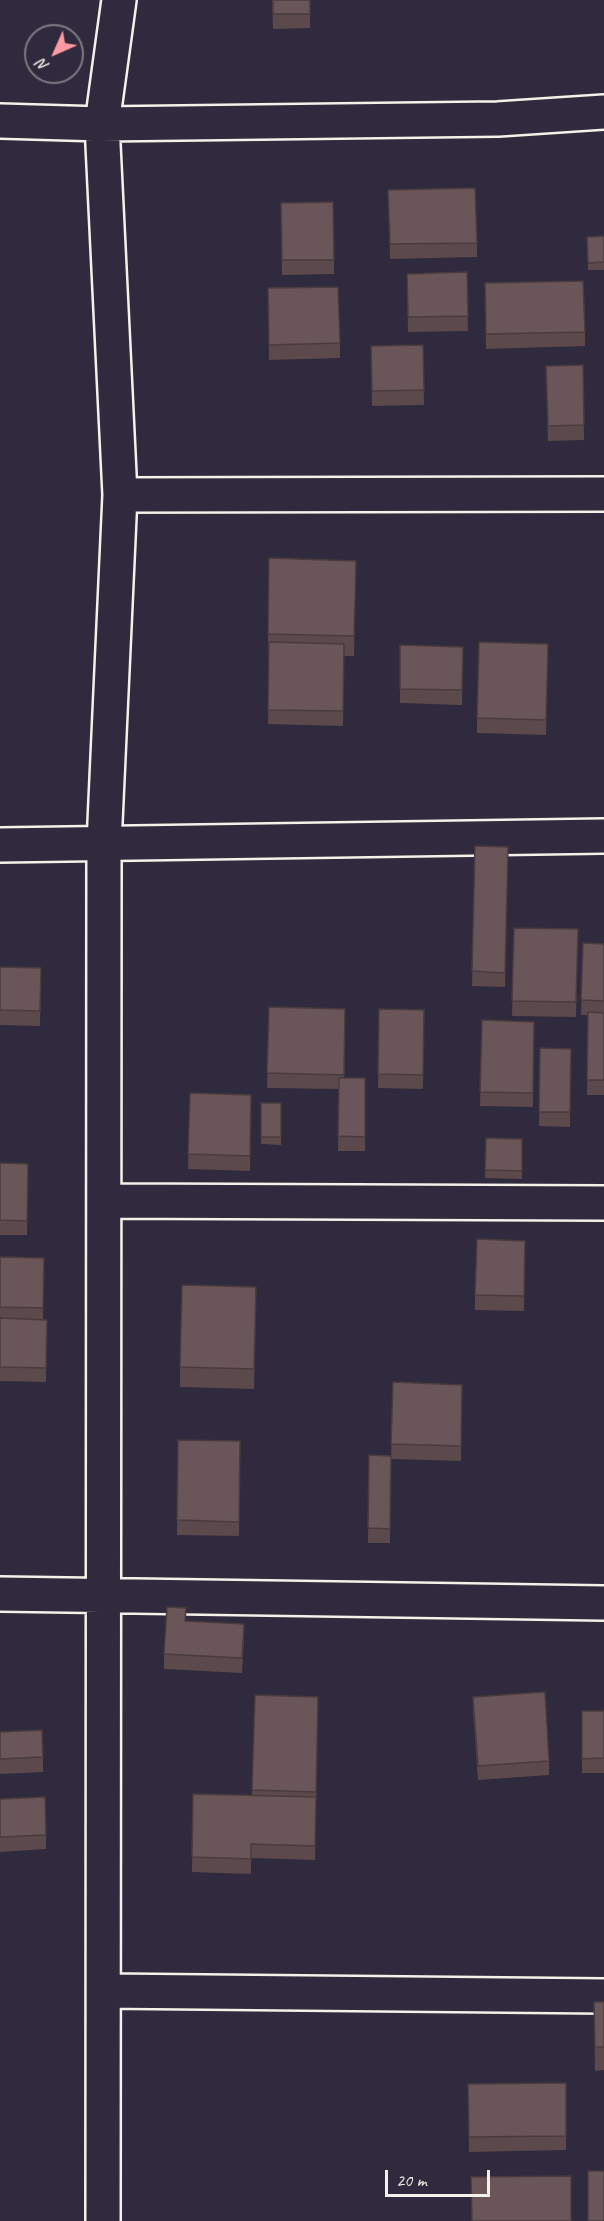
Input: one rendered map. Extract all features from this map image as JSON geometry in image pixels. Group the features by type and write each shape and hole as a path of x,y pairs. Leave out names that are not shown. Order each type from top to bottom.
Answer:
{"street":[{"path":"103,2221 104,844 120,495 102,124 119,0"},
{"path":"0,122 102,124 498,118 604,112"},
{"path":"120,495 604,494"},
{"path":"0,845 604,836"},
{"path":"105,1201 604,1203"},
{"path":"0,1594 604,1603"},
{"path":"104,1991 604,1996"}],"building":[{"path":"273,0 310,0 310,14 273,14"},
{"path":"475,188 477,243 390,244 388,190"},
{"path":"333,202 334,260 282,260 281,203"},
{"path":"604,236 604,262 588,263 587,237"},
{"path":"467,272 468,316 408,317 407,274"},
{"path":"583,281 585,332 486,334 485,283"},
{"path":"338,287 340,343 269,345 268,288"},
{"path":"423,345 424,390 372,391 371,346"},
{"path":"583,365 584,425 548,426 546,366"},
{"path":"269,558 356,561 354,636 268,634"},
{"path":"269,642 344,644 343,711 268,710"},
{"path":"479,642 548,644 546,720 477,718"},
{"path":"400,645 463,647 462,690 400,689"},
{"path":"475,846 508,847 505,973 472,971"},
{"path":"514,928 578,929 576,1002 512,1001"},
{"path":"583,943 604,944 604,1001 581,1000"},
{"path":"0,967 41,968 40,1011 0,1010"},
{"path":"269,1007 345,1009 344,1075 267,1073"},
{"path":"379,1009 424,1010 423,1075 378,1074"},
{"path":"588,1012 604,1013 604,1080 587,1080"},
{"path":"482,1020 534,1022 533,1093 480,1092"},
{"path":"540,1048 571,1049 570,1112 539,1112"},
{"path":"339,1078 365,1078 365,1137 338,1136"},
{"path":"190,1093 251,1095 250,1156 188,1154"},
{"path":"261,1103 281,1103 281,1137 261,1137"},
{"path":"486,1138 522,1139 522,1171 485,1170"},
{"path":"0,1163 28,1164 27,1221 0,1220"},
{"path":"477,1239 525,1241 524,1296 475,1295"},
{"path":"0,1257 44,1258 43,1308 0,1307"},
{"path":"182,1285 256,1287 254,1369 180,1367"},
{"path":"0,1318 47,1320 46,1368 0,1367"},
{"path":"393,1382 462,1385 461,1446 391,1444"},
{"path":"178,1440 240,1441 239,1522 177,1520"},
{"path":"369,1455 391,1456 390,1529 368,1528"},
{"path":"167,1607 186,1608 185,1621 244,1624 242,1658 164,1654"},
{"path":"545,1692 549,1761 478,1766 473,1697"},
{"path":"255,1695 318,1697 316,1792 252,1790"},
{"path":"582,1711 604,1711 604,1758 582,1759"},
{"path":"42,1730 43,1757 0,1759 0,1732"},
{"path":"193,1794 316,1797 315,1846 251,1844 251,1859 192,1857"},
{"path":"45,1797 46,1835 0,1837 0,1799"},
{"path":"594,2002 604,2002 604,2047 595,2047"},
{"path":"566,2083 566,2136 469,2137 468,2084"},
{"path":"588,2171 604,2171 604,2221 588,2221"},
{"path":"571,2176 571,2221 472,2221 471,2177"}]}
